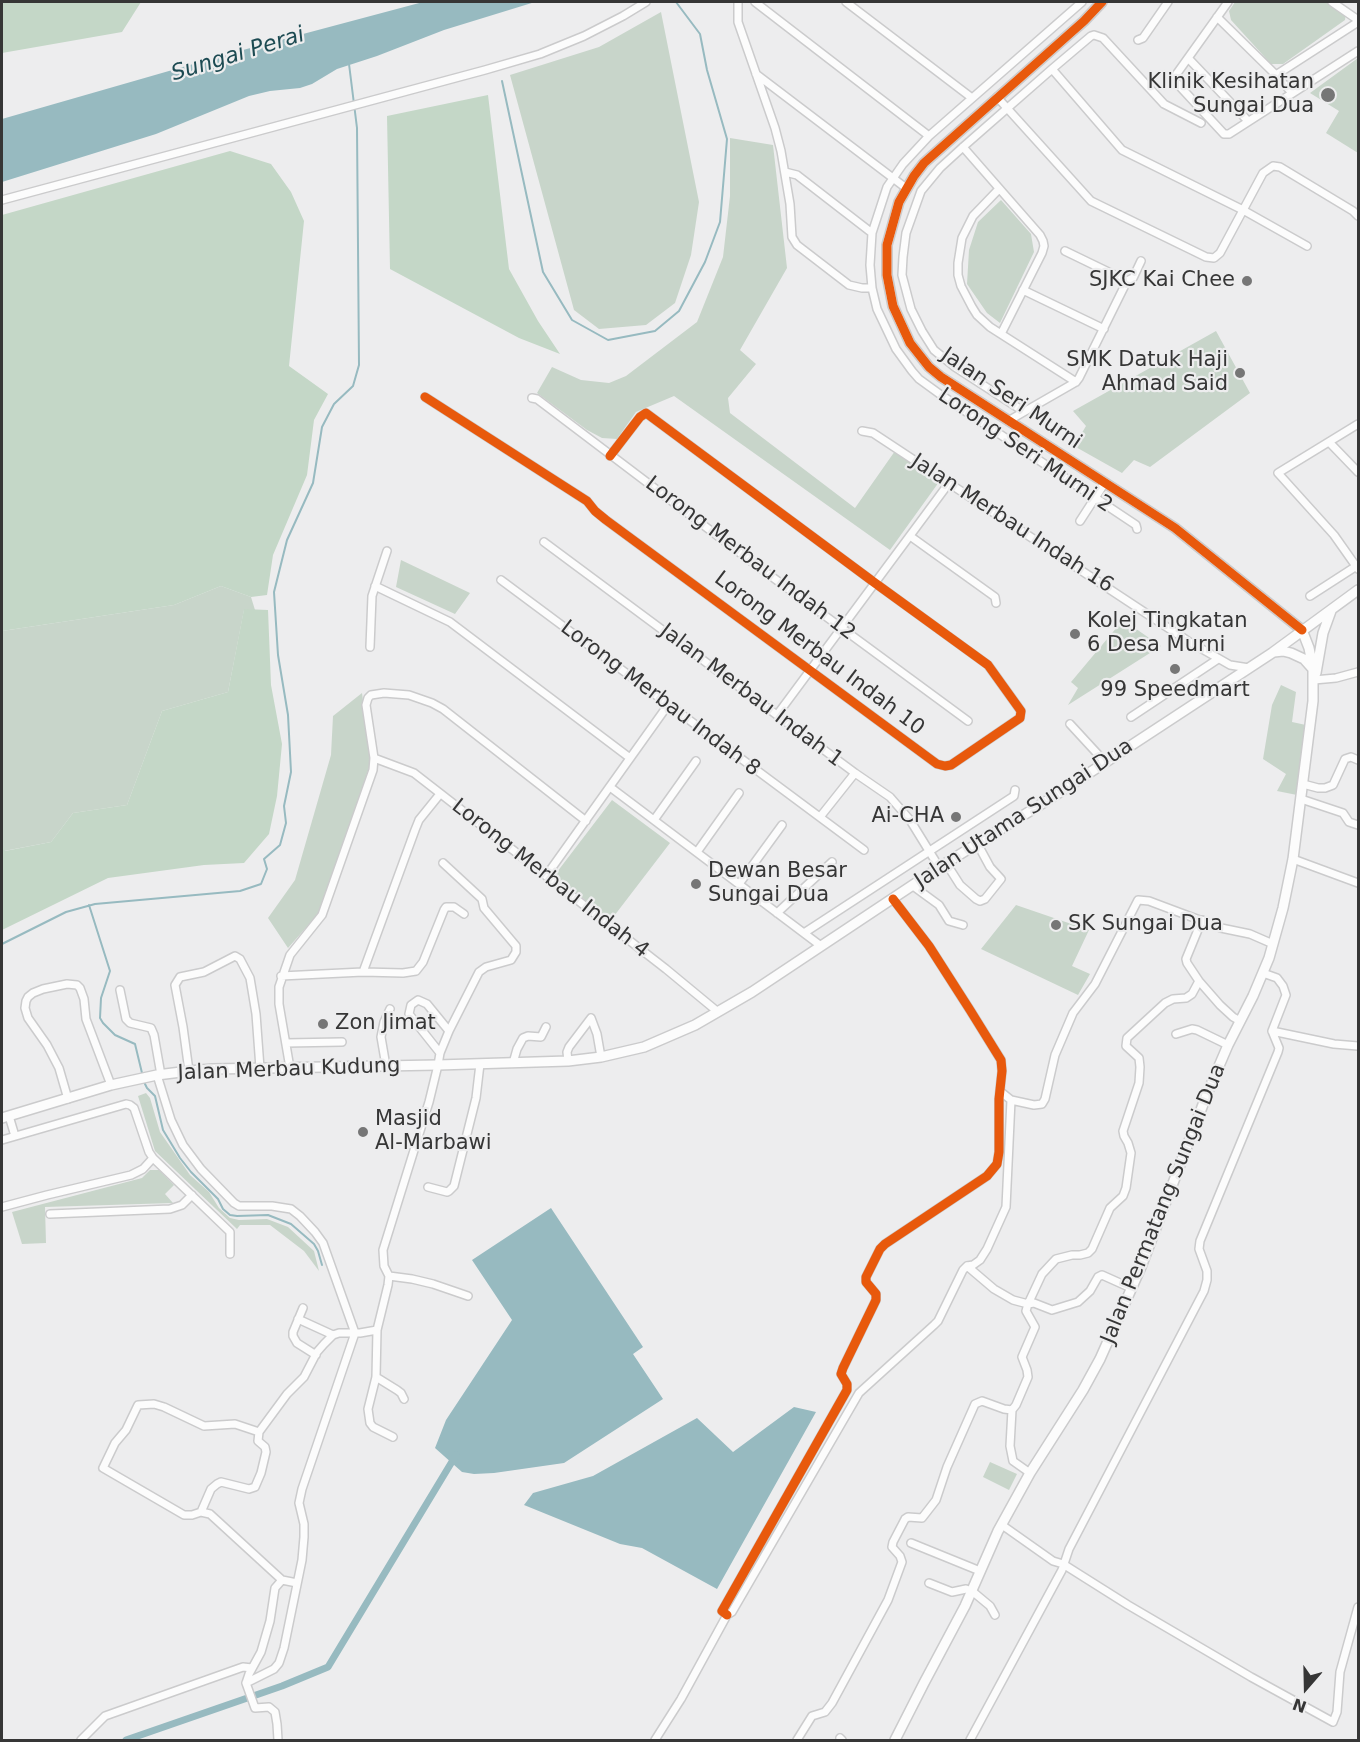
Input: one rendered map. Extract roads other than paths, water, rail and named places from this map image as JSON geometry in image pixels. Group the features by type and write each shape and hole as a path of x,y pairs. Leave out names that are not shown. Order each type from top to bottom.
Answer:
{"main road":[{"name":"Jalan Seri Murni","path":"1102,2 1084,21 924,163 906,188 894,216 887,245 889,291 900,326 929,367 941,377 1175,528 1302,630"},
{"name":"Jalan Utama Sungai Dua","path":"438,1065 601,1058 644,1047 686,1029 718,1012 1105,762 1272,653 1359,590"},
{"path":"1314,680 1323,633 1332,609"},
{"name":"Jalan Permatang Sungai Dua","path":"895,1740 972,1591 1002,1525 1030,1473 1100,1359 1131,1288 1207,1094 1263,973 1283,908 1293,859 1313,701 1314,680 1302,630"},
{"path":"1272,653 1283,651 1292,653 1304,659 1312,668"},
{"name":"Jalan Merbau Kudung","path":"5,1117 111,1085 189,1071 438,1065"}],"street":[{"path":"2,201 540,54 584,36 646,2"},
{"path":"738,2 738,22 775,128 790,204 792,237 797,245 849,285 872,288"},
{"path":"755,2 929,136"},
{"path":"846,2 972,98"},
{"name":"Lorong Seri Murni 2","path":"1082,2 929,136 903,164 887,188 872,233 870,265 872,288 877,309 896,349 919,379 1136,525 1137,529"},
{"path":"1138,40 1143,38 1168,2"},
{"path":"1228,2 1173,79 1224,134 1229,134 1359,51"},
{"path":"1276,75 1359,21 1332,2"},
{"path":"1217,17 1292,93"},
{"path":"1023,411 955,368 934,350 911,309 902,274 903,257 906,233 921,191 940,168 963,147 1090,36 1094,35 1103,38 1164,104 1201,123"},
{"path":"1188,57 1248,121"},
{"path":"1052,69 1122,150 1243,210 1307,246"},
{"path":"756,74 906,188"},
{"path":"997,97 1091,201 1206,257 1214,258 1220,253 1263,173 1269,168 1277,166 1359,216"},
{"path":"963,147 1043,241 1042,253 1001,334"},
{"path":"785,172 797,175 872,233"},
{"path":"999,189 979,208 966,226 958,263 961,286 972,307 983,321 1076,382"},
{"path":"1065,250 1127,281"},
{"path":"1008,421 1076,382 1127,281 1133,278 1141,261"},
{"path":"1023,290 1104,329"},
{"name":"Lorong Merbau Indah 10","path":"425,398 587,501 595,511 937,764 951,765 1020,718 1021,711 988,665 875,583"},
{"name":"Lorong Merbau Indah 12","path":"532,398 537,399 610,456 968,721"},
{"path":"610,456 640,417 646,413 875,583"},
{"path":"1310,596 1358,567 1334,536 1278,473 1359,424"},
{"name":"Jalan Merbau Indah 16","path":"862,431 873,433 1219,660 1234,666 1249,668"},
{"path":"1330,442 1359,472"},
{"path":"777,715 949,483"},
{"path":"1080,521 1104,484"},
{"path":"910,536 995,597 996,603"},
{"name":"Jalan Merbau Indah 1","path":"544,542 890,797 910,820 929,851 960,885 980,901 985,899 1001,879 990,867 977,843"},
{"path":"370,647 372,597 387,551"},
{"name":"Lorong Merbau Indah 8","path":"501,580 864,850"},
{"path":"375,586 450,622 630,759"},
{"path":"1131,717 1219,660 1229,670 1230,680"},
{"path":"1314,680 1336,678 1359,672"},
{"path":"290,1068 279,1004 281,976 290,955 322,915 374,770 366,705 368,698 375,693 384,693 409,695 432,703 449,713 586,821"},
{"path":"546,876 668,705"},
{"path":"1070,724 1105,762"},
{"path":"1303,784 1325,788 1334,786 1345,759 1351,757 1359,760"},
{"name":"Lorong Merbau Indah 4","path":"374,758 414,773 718,1012"},
{"path":"654,820 696,761"},
{"path":"820,817 855,773"},
{"path":"610,787 821,946"},
{"path":"804,933 1014,796 1015,790"},
{"path":"697,852 739,793"},
{"path":"363,972 419,820 440,794"},
{"path":"1301,799 1342,813 1349,822 1359,825"},
{"path":"739,884 782,825"},
{"path":"1293,859 1359,883"},
{"path":"777,913 832,862"},
{"path":"393,1437 378,1430 370,1423 368,1409 376,1377 377,1330 387,1294 389,1276 382,1257 429,1102 440,1053 449,1031 479,972 486,966 511,960 516,952 516,946 484,908 482,898 443,863"},
{"path":"913,886 939,904 949,921 963,925"},
{"path":"727,1615 722,1611 847,1390 841,1374 876,1300 876,1294 866,1282 866,1277 880,1249 987,1176 997,1164 1001,1060 929,946 893,899"},
{"path":"1000,1092 1011,1100 1034,1105 1041,1104 1045,1099 1055,1055 1070,1022 1078,1005 1095,984 1138,900 1149,901 1221,928 1250,934 1273,944"},
{"path":"281,976 363,972 403,974 416,971 423,962 446,907 454,907 464,914"},
{"path":"1202,920 1186,959 1189,967 1220,1005 1240,1021"},
{"path":"189,1071 175,985 180,977 204,972 234,956 240,959 250,978 256,1014 260,1068"},
{"path":"970,1740 1062,1570 1069,1549 1204,1291 1207,1271 1199,1249 1200,1241 1279,1048 1272,1031 1286,994 1277,978 1263,973"},
{"path":"1030,1473 1013,1461 1010,1446 1012,1410 1016,1406 1028,1377 1022,1357 1035,1327 1026,1311 1028,1304 1042,1274 1056,1259 1088,1253 1092,1249 1110,1208 1123,1196 1126,1188 1131,1153 1123,1131 1138,1083 1140,1067 1139,1058 1126,1046 1127,1038 1165,1003 1173,999 1186,998 1192,994 1199,981"},
{"path":"68,1099 59,1068 47,1045 28,1018 25,1008 28,997 43,989 67,984 77,985 80,988 84,999 86,1019 111,1085"},
{"path":"120,990 126,1019 130,1023 151,1028 159,1075 171,1120 201,1169 239,1206 272,1206 291,1209 300,1216 323,1243 355,1333 302,1489 299,1503 304,1524 302,1560 288,1632 279,1663 274,1669 247,1685"},
{"path":"440,1053 409,1014 411,1005 418,1000 427,1005 449,1031"},
{"path":"386,1066 381,1036 390,1009"},
{"path":"568,1061 569,1047 591,1018 597,1034 601,1058"},
{"path":"513,1063 523,1038 541,1037 546,1027"},
{"path":"1176,1034 1189,1029 1197,1030 1228,1045"},
{"path":"1272,1031 1334,1044 1359,1046"},
{"path":"286,1044 342,1042"},
{"path":"428,1187 447,1192 454,1186 476,1098 480,1064"},
{"path":"655,1740 859,1393 938,1321 956,1283 967,1266 980,1260 987,1249 1006,1208 1011,1100"},
{"path":"2,1140 126,1104 134,1108 153,1158 230,1232 230,1254"},
{"path":"5,1117 15,1136"},
{"path":"2,1207 131,1175 143,1169 153,1158"},
{"path":"50,1214 170,1209 182,1205 192,1195"},
{"path":"967,1266 1013,1300 1028,1304 1034,1303 1052,1311 1075,1304 1090,1292 1098,1277 1102,1275 1131,1288"},
{"path":"389,1276 434,1284 468,1296"},
{"path":"303,1308 293,1332 294,1340 316,1355"},
{"path":"298,1319 333,1335"},
{"path":"201,1512 211,1490 221,1482 249,1489 255,1487 266,1452 265,1447 258,1441 259,1432 286,1395 304,1377 324,1344 333,1335 339,1333 377,1330"},
{"path":"376,1377 401,1393 404,1399"},
{"path":"797,1740 812,1716 825,1712 832,1703 888,1600 902,1562 892,1547 893,1542 905,1519 908,1517 922,1518 936,1500 947,1467 975,1404 982,1401 1012,1410"},
{"path":"259,1432 236,1424 204,1426 164,1407 154,1404 138,1405 103,1468 184,1515 201,1512 210,1514 282,1580 297,1583"},
{"path":"1002,1525 1053,1561 1063,1564 1148,1617 1333,1722 1337,1713 1340,1672 1359,1607"},
{"path":"911,1543 980,1571"},
{"path":"278,1740 275,1712 268,1707 255,1708 247,1685 252,1668 261,1652 270,1621 275,1588 282,1580"},
{"path":"929,1583 952,1592 966,1589 972,1591 990,1606 995,1615"},
{"path":"81,1740 105,1716 243,1667 252,1668"}],"water":[{"name":"Sungai Perai","path":"423,2 535,2 444,30 337,69 312,84 249,96 156,134 2,182 2,119 228,54"},
{"path":"551,1208 643,1347 633,1354 663,1399 564,1463 494,1473 462,1472 435,1448 446,1420 512,1320 472,1260"},
{"path":"794,1407 816,1412 717,1589 642,1548 620,1544 524,1505 533,1493 593,1476 697,1418 733,1452"}],"waterway":[{"path":"502,81 543,272 572,320 608,340 655,331 679,311 705,262 720,222 727,139 707,70 700,34 676,2"},
{"path":"2,944 66,912 95,904 240,891 261,884 267,869 264,859 280,845 286,823 284,806 291,772 288,715 278,655 274,592 287,540 313,483 322,427 334,404 353,386 359,365 357,128 349,64"},
{"path":"89,905 110,971 101,998 100,1018 115,1035 135,1044 142,1073"},
{"path":"144,1082 155,1096 163,1130 180,1158 218,1199 223,1209 230,1215 268,1215 291,1224 314,1244 322,1265"},
{"path":"126,1740 282,1686 328,1667 456,1455"}],"place":[{"name":"Klinik Kesihatan Sungai Dua","path":"1328,95"},
{"name":"SJKC Kai Chee","path":"1247,281"},
{"name":"SMK Datuk Haji Ahmad Said","path":"1240,373"},
{"name":"Kolej Tingkatan 6 Desa Murni","path":"1075,634"},
{"name":"99 Speedmart","path":"1175,669"},
{"name":"Ai-CHA","path":"956,817"},
{"name":"Dewan Besar Sungai Dua","path":"696,884"},
{"name":"SK Sungai Dua","path":"1056,925"},
{"name":"Zon Jimat","path":"323,1024"},
{"name":"Masjid Al-Marbawi","path":"363,1132"}]}
